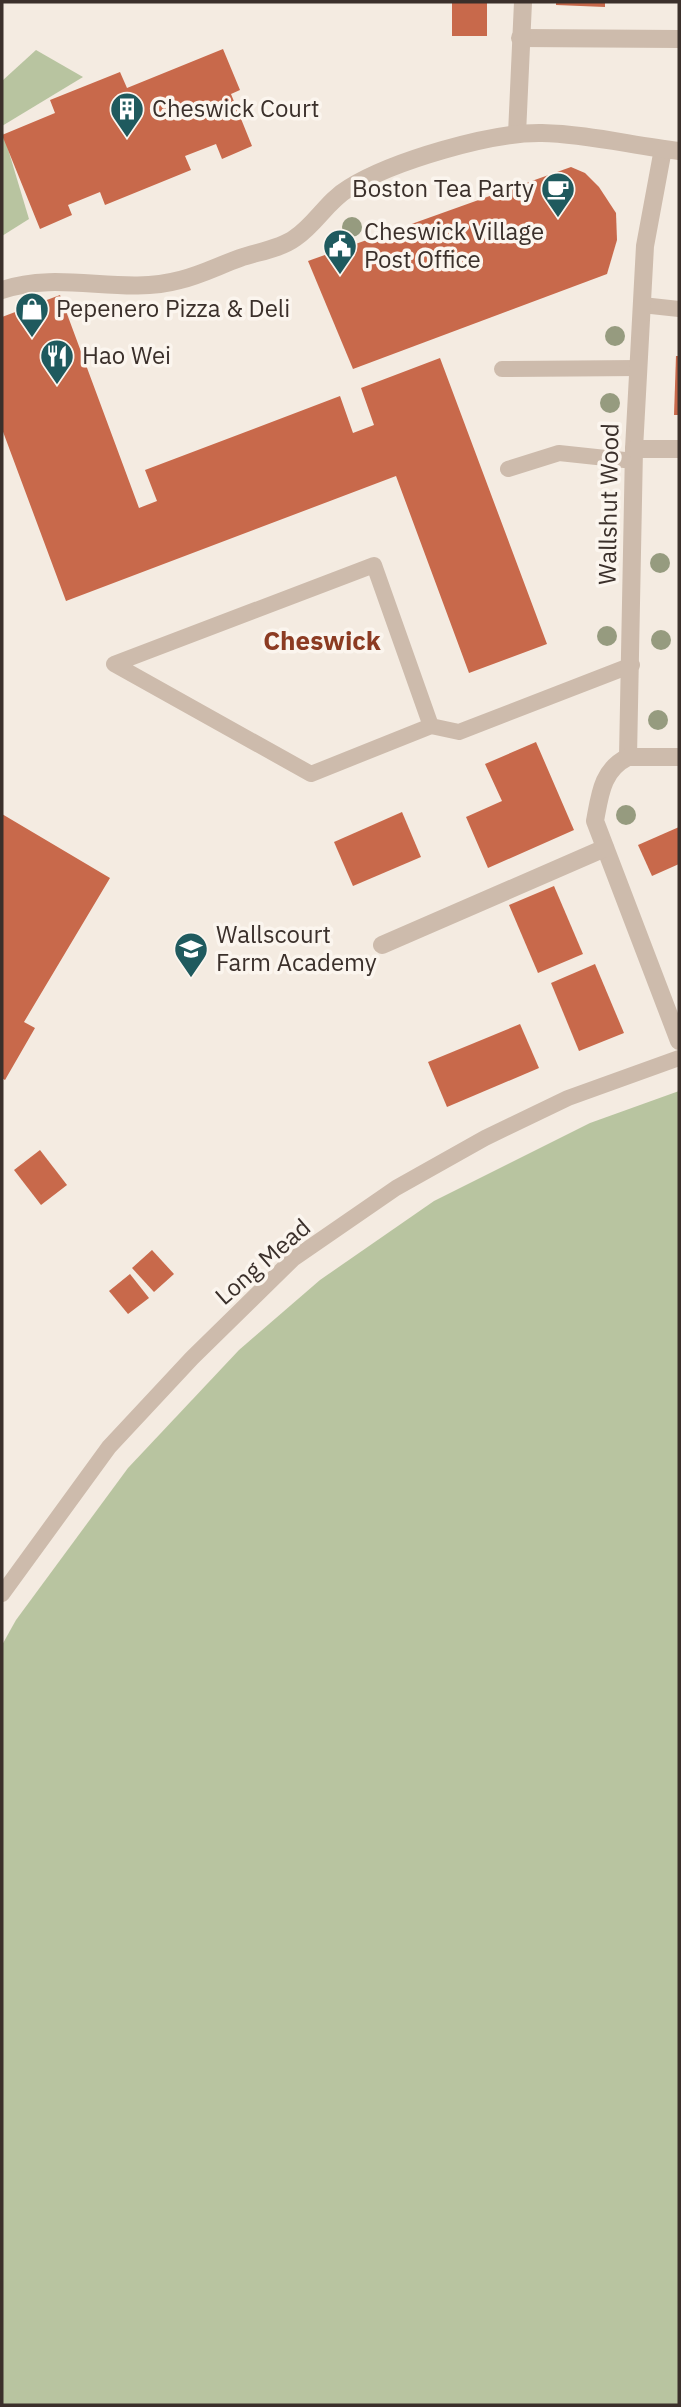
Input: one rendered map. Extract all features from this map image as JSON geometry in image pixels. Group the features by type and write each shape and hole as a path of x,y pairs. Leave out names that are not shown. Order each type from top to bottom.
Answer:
{"street":[{"path":"517,134 523,2"},
{"path":"520,38 679,39"},
{"path":"2,289 26,282 91,282 122,287 181,280 292,241 311,226 330,201 349,187 398,166 457,147 517,134 542,133 671,150"},
{"name":"Wallshut Wood","path":"628,757 632,665 634,455 645,246 671,150"},
{"path":"634,455 679,449"},
{"path":"679,757 628,757 614,764 601,786 596,821 679,1041"},
{"path":"382,945 605,848"}],"lane":[{"path":"642,305 679,309"},
{"path":"502,369 639,368"},
{"path":"508,469 559,453 634,455"},
{"path":"431,726 374,565 114,664 311,774 431,726 459,732 632,665"},
{"name":"Long Mead","path":"2,1594 109,1447 191,1358 293,1259 396,1188 485,1139 568,1098 679,1058"}],"green space":[{"path":"36,50 83,77 2,126 2,81"},
{"path":"2,129 29,219 2,236"},
{"path":"679,1091 679,2405 2,2405 2,1645 16,1620 128,1468 239,1350 320,1280 434,1201 590,1123"}],"building":[{"path":"452,2 487,2 487,36 452,36"},
{"path":"556,2 605,2 605,7 556,5"},
{"name":"Cheswick Court","path":"223,49 240,90 231,94 252,146 222,159 216,144 185,156 191,170 105,205 100,192 68,205 72,215 40,229 2,135 55,113 50,100 120,72 127,88"},
{"path":"571,167 585,173 599,187 616,213 617,240 607,274 353,369 308,261"},
{"path":"60,295 139,508 157,501 145,470 340,396 353,433 374,425 361,388 440,358 547,644 469,673 396,476 66,601 2,429 2,317"},
{"path":"676,356 679,356 679,415 674,415"},
{"path":"536,742 574,830 488,868 466,817 502,801 485,764"},
{"path":"402,812 421,857 353,886 334,842"},
{"path":"2,814 110,878 24,1022 35,1028 5,1080 2,1078"},
{"path":"679,827 679,864 652,876 638,845"},
{"path":"554,886 583,954 538,973 509,905"},
{"path":"595,964 624,1033 579,1051 551,983"},
{"path":"520,1024 539,1068 447,1107 428,1062"},
{"path":"40,1150 67,1185 41,1205 14,1170"},
{"path":"152,1250 174,1274 154,1292 132,1268"},
{"path":"130,1274 149,1298 128,1314 109,1291"}],"place":[{"name":"Cheswick Court","path":"127,139"},
{"name":"Boston Tea Party","path":"558,219"},
{"name":"Cheswick Village Post Office","path":"340,276"},
{"name":"Pepenero Pizza & Deli","path":"32,339"},
{"name":"Hao Wei","path":"57,386"},
{"name":"Wallscourt Farm Academy","path":"191,979"}],"district":[{"name":"Cheswick","path":"322,641"}]}
